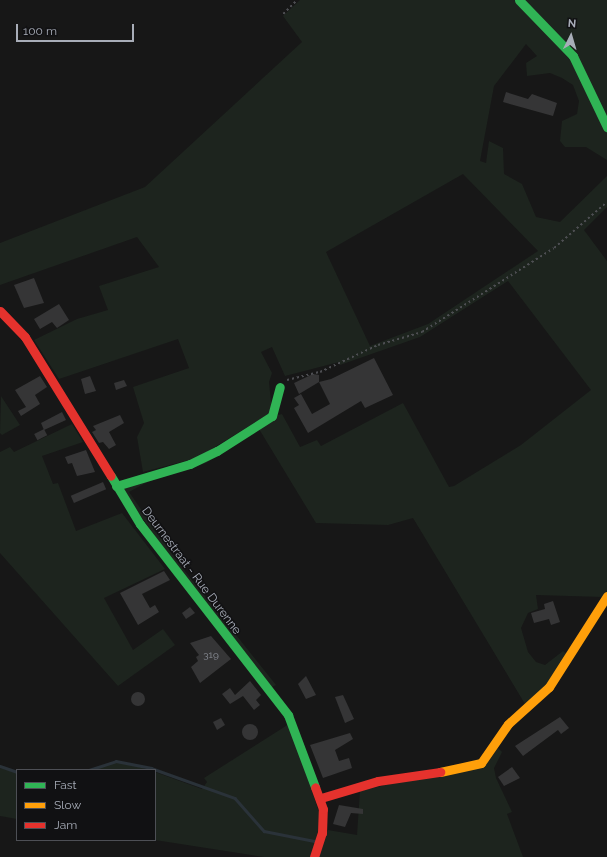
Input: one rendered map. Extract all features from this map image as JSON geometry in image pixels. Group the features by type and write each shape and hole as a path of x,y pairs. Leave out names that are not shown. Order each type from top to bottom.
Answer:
{"street":[{"path":"519,0 573,56 607,127"},
{"name":"Deurnestraat - Rue Durenne","path":"0,311 25,338 116,486 166,560 288,715 321,798 324,824 314,857"},
{"path":"116,486 190,464 217,451 272,416 280,387"},
{"path":"321,798 384,780 470,768 481,763 508,724 549,687 607,596"}],"path":[{"path":"283,14 297,0"},
{"path":"280,387 286,380 320,372 378,345 422,332 554,248 607,202"}],"shaded area":[{"path":"300,0 515,0 547,28 574,60 607,131 607,160 586,147 565,147 560,141 562,121 577,114 579,101 573,85 550,73 527,76 526,63 537,56 526,44 494,86 480,161 486,163 489,141 503,148 504,174 522,184 536,217 560,222 607,176 607,207 584,230 607,261 607,591 603,597 536,595 538,609 528,613 521,628 528,652 536,662 545,665 563,651 568,655 545,689 525,704 413,518 388,525 316,523 259,429 206,463 151,480 129,492 177,561 276,685 272,687 197,595 123,491 125,485 207,459 274,416 282,414 300,447 317,440 321,446 403,403 449,487 454,486 521,445 591,390 508,281 420,337 340,365 339,362 285,376 272,347 261,352 272,373 269,382 272,412 197,458 143,472 137,437 144,423 133,387 189,368 178,339 59,379 34,340 77,319 108,310 99,286 159,267 137,237 0,285 0,243 145,187 302,42 283,16","holes":["463,174 538,251 428,324 370,346 326,252"]},
{"path":"521,0 607,0 607,122 593,89"},
{"path":"1,396 20,425 2,435 0,433"},
{"path":"72,424 83,442 42,456 53,484 58,483 76,531 122,513 165,569 104,598 133,650 163,629 175,645 118,686 0,553 0,452 10,447 14,452"},
{"path":"289,724 321,818 312,857 264,857 156,840 156,772 202,789 207,782 204,778"},
{"path":"498,748 502,752 494,768 496,778 512,812 507,814 523,857 317,857 328,830 357,835 360,791 489,761"},
{"path":"122,762 146,769 96,769 111,763"},
{"path":"0,768 16,773 16,819 0,816"}],"building":[{"path":"506,92 528,99 532,94 557,103 553,116 503,102"},
{"path":"34,278 44,303 24,308 14,285"},
{"path":"59,304 69,320 57,328 52,322 40,329 34,319"},
{"path":"374,358 393,395 365,408 361,401 308,433 294,408 299,405 294,398 301,394 312,414 330,404 319,382 331,379"},
{"path":"313,374 319,375 319,382 299,394 294,383"},
{"path":"40,376 47,387 35,395 40,404 21,416 18,411 26,407 15,390"},
{"path":"90,376 96,391 85,394 81,379"},
{"path":"124,380 127,386 116,390 114,383"},
{"path":"62,412 66,420 44,430 41,423"},
{"path":"120,415 124,423 109,432 116,445 109,449 103,442 99,443 92,432 96,430 93,426"},
{"path":"44,429 47,435 37,440 34,434"},
{"path":"86,450 95,472 77,476 72,463 68,464 65,457"},
{"path":"103,482 106,489 74,503 71,496"},
{"path":"164,571 170,580 142,594 150,608 155,605 159,612 138,625 120,593"},
{"path":"553,601 560,622 551,625 549,619 534,623 531,613 545,609 544,604"},
{"path":"190,607 195,613 186,619 182,613"},
{"path":"211,636 231,659 200,683 191,667 198,661 196,657 199,655 190,643"},
{"path":"306,676 316,695 306,699 298,684"},
{"path":"250,681 261,695 256,700 260,705 254,710 243,696 230,704 222,694 230,688 235,695"},
{"path":"138,692 143,694 145,699 143,704 138,706 133,704 131,699 133,694"},
{"path":"343,695 354,719 345,723 335,697"},
{"path":"560,717 569,728 561,734 558,730 523,756 515,746"},
{"path":"221,718 225,725 217,730 213,722"},
{"path":"250,724 256,726 258,732 256,738 250,740 244,738 242,732 244,726"},
{"path":"350,733 353,739 335,750 339,761 349,758 352,768 323,778 310,745"},
{"path":"512,767 520,778 504,786 498,777"},
{"path":"339,805 363,809 363,814 351,813 345,827 333,824"}],"waterway":[{"path":"92,769 116,761 154,769"},
{"path":"0,766 16,772"},
{"path":"156,770 235,798 264,831 314,841"}],"traffic: fast":[{"path":"519,0 573,56 607,127"},
{"path":"116,486 190,464 217,451 272,416 280,387"},
{"path":"111,476 140,524 288,715 315,787"}],"traffic: slow":[{"path":"440,772 481,763 508,724 549,687 607,596"}],"traffic: jam":[{"path":"0,311 25,337 111,476"},
{"path":"321,798 378,781 440,772"},
{"path":"314,857 322,833 323,809 315,787"}]}
